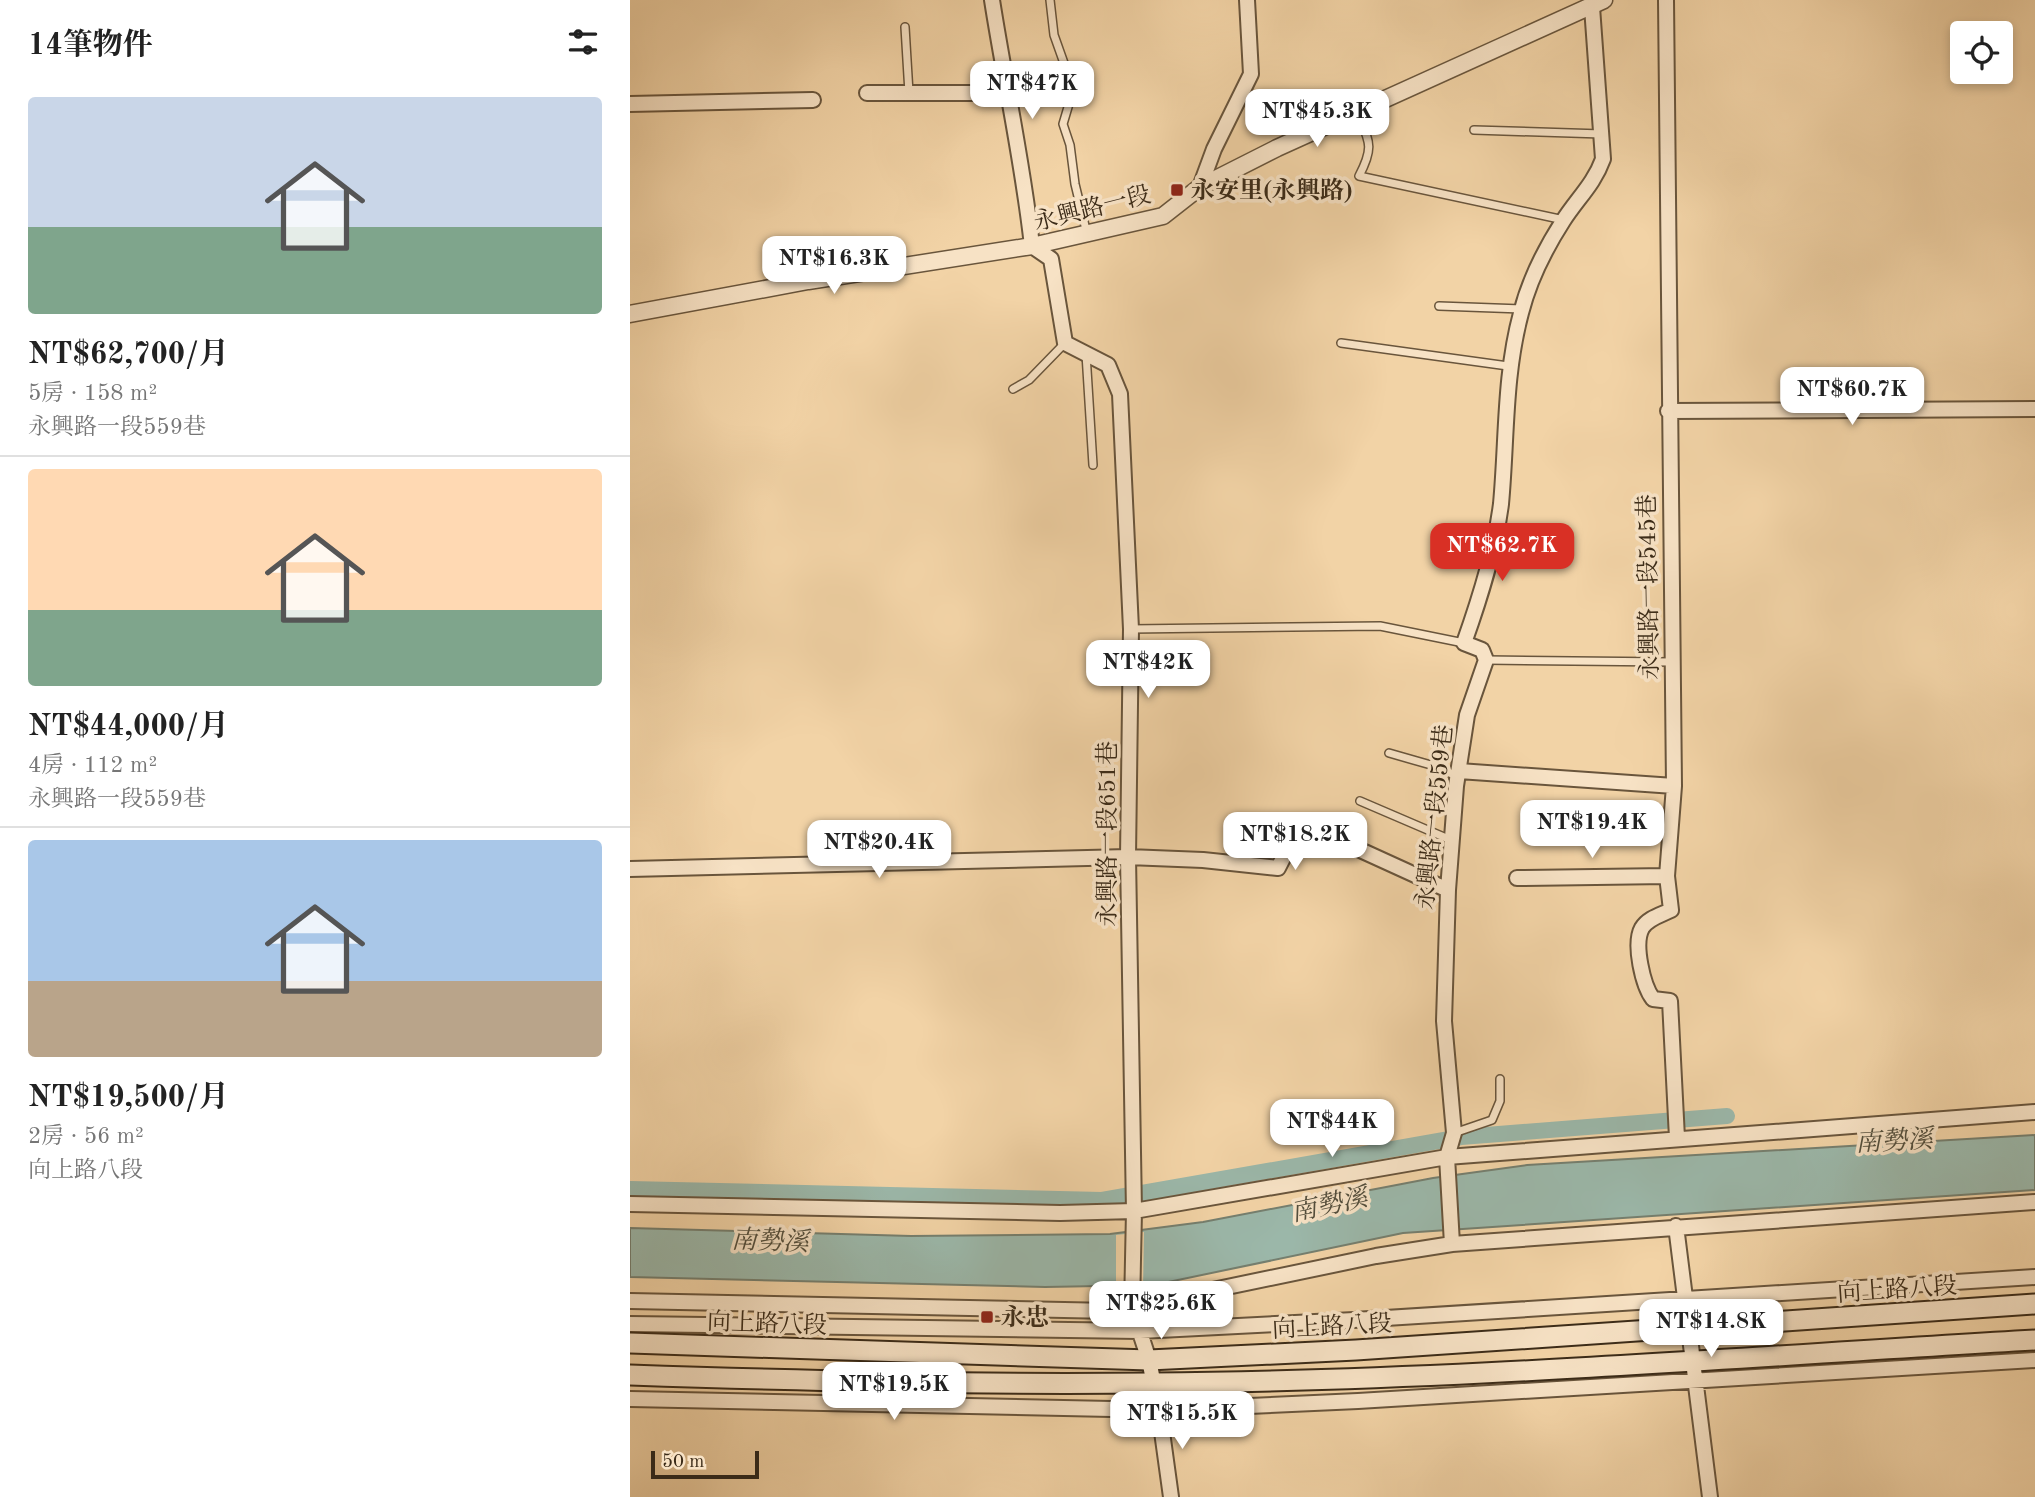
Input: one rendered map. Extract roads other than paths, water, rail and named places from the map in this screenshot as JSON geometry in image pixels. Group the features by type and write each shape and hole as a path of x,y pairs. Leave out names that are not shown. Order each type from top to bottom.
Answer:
{"main road":[{"name":"向上路八段","path":"630,1343 1149,1360 1691,1328 2035,1304"},
{"name":"向上路八段","path":"630,1375 833,1382 1154,1383 1356,1378 2035,1340"}],"street":[{"path":"992,0 1007,93 1023,164 1032,246 1051,259 1065,343"},
{"path":"1200,187 1214,149 1251,74 1247,0"},
{"name":"永興路一段545巷","path":"1667,0 1668,411 1674,786 1667,876 1671,910 1648,921 1640,932 1642,982 1653,999 1670,1001 1677,1138"},
{"path":"1486,660 1482,650 1464,643 1482,592 1500,505 1508,366 1522,309 1535,275 1564,220 1595,180 1603,159 1598,4"},
{"name":"永興路一段","path":"630,314 808,281 1032,246 1163,216 1200,187 1357,111 1598,4"},
{"path":"867,93 1007,93"},
{"path":"630,104 813,100"},
{"name":"永興路一段651巷","path":"1065,343 1108,365 1120,394 1131,629 1128,857 1134,1211 1132,1308"},
{"path":"1668,411 2035,408"},
{"name":"永興路一段559巷","path":"1451,1238 1447,1164 1454,1133 1444,1021 1451,839 1467,715 1486,660"},
{"path":"1459,774 1674,786"},
{"path":"630,869 1128,857 1203,860 1278,868 1301,823 1448,890"},
{"path":"1517,878 1667,876"},
{"path":"630,1204 1060,1213 1134,1211 1447,1164 1677,1138 2035,1112"},
{"path":"630,1301 1112,1311 1451,1238 2035,1202"},
{"path":"1676,1226 1691,1328 1710,1497"},
{"path":"630,1325 1140,1331 2035,1277"},
{"path":"1132,1308 1154,1383 1171,1497"},
{"path":"630,1399 1159,1410 1359,1401 2035,1360"}],"lane":[{"path":"1050,0 1054,35 1071,97 1063,124 1070,145 1075,184 1087,234"},
{"path":"905,27 909,93"},
{"path":"1357,111 1367,136 1370,155 1359,176 1564,220"},
{"path":"1474,130 1603,134"},
{"path":"1439,306 1522,309"},
{"path":"1013,389 1029,380 1065,343"},
{"path":"1341,343 1508,366"},
{"path":"1086,354 1093,466"},
{"path":"1131,629 1380,626 1464,643"},
{"path":"1486,660 1672,662"},
{"path":"1389,753 1459,774"},
{"path":"1360,801 1451,839"},
{"path":"1454,1133 1492,1120 1500,1101 1500,1079"}],"water":[{"name":"南勢溪","path":"2035,1135 2035,1190 1403,1233 1154,1285 1045,1287 630,1277 630,1228 911,1236 1110,1234 1203,1222 1433,1178 1527,1165"}],"waterway":[{"path":"630,1189 1102,1200 1461,1137 1727,1116"}],"place":[{"name":"永安里(永興路)","path":"1177,190"},
{"name":"永忠","path":"987,1317"}]}
